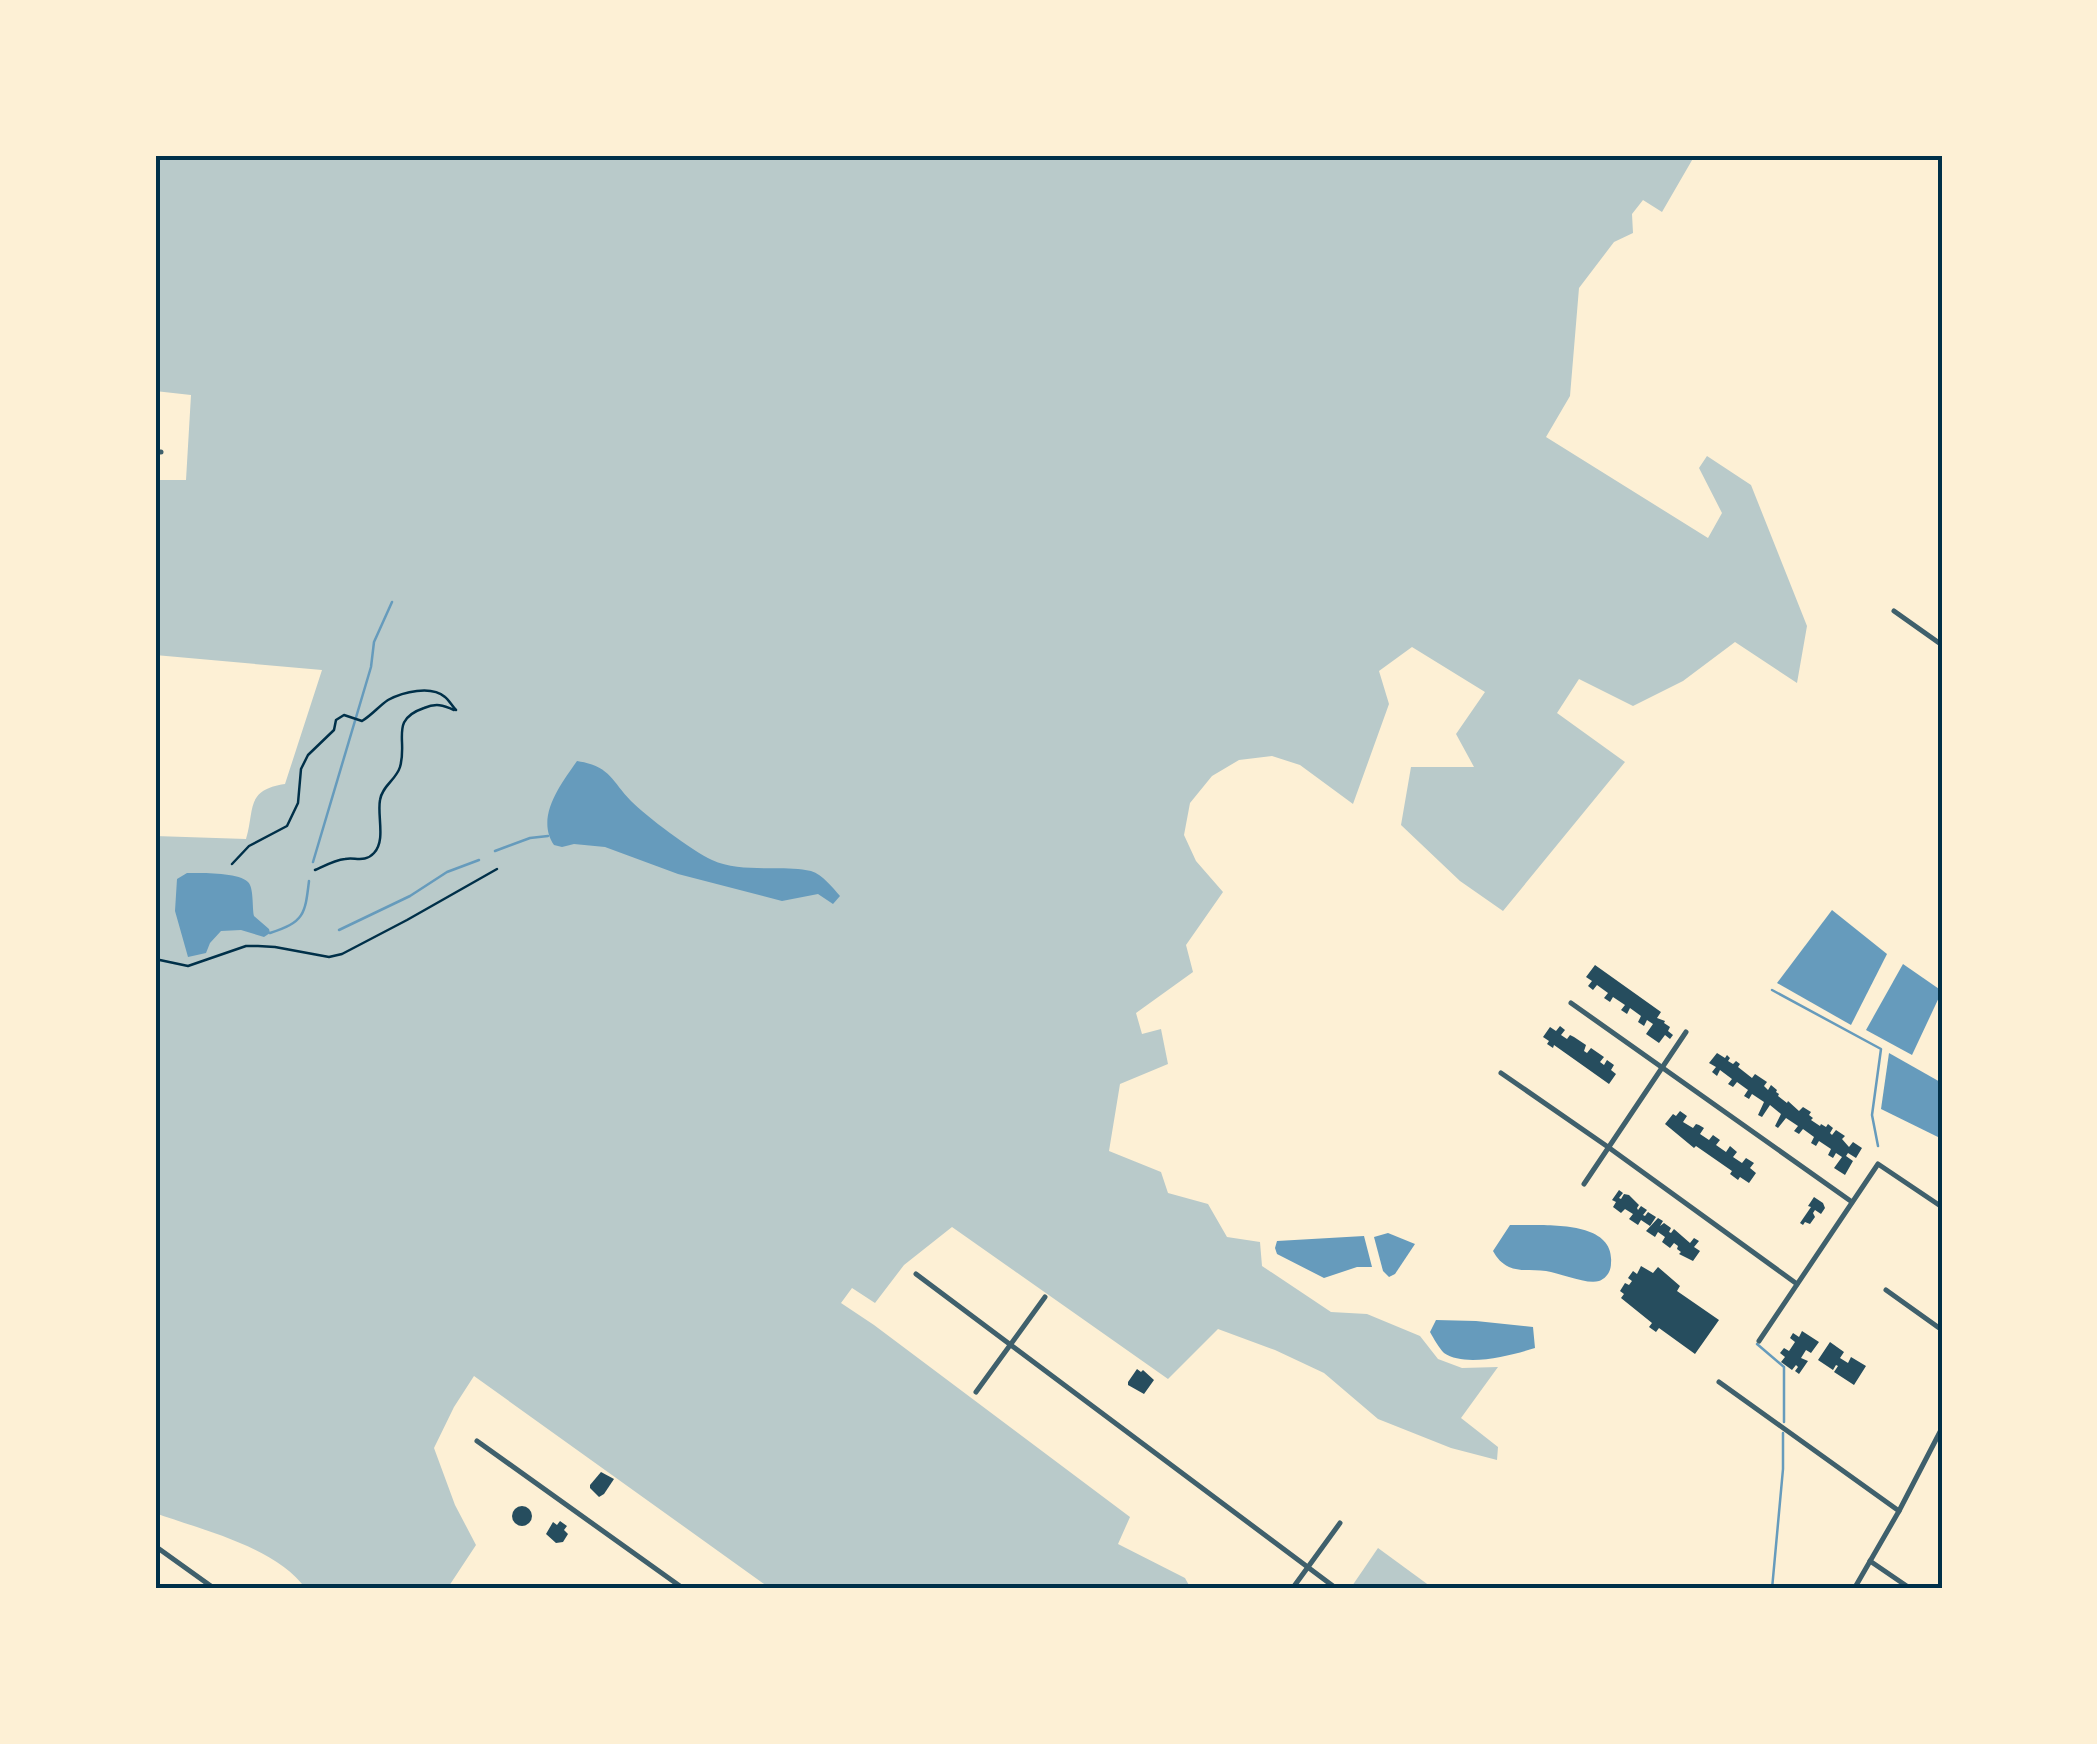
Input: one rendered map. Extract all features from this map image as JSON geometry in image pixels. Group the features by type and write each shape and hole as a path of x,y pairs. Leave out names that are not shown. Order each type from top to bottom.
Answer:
{"street":[{"path":"1894,611 1942,645"},
{"path":"1572,1003 1852,1202"},
{"path":"1584,1184 1686,1032"},
{"path":"1501,1072 1797,1284"},
{"path":"1759,1340 1878,1164 1942,1207"},
{"path":"916,1274 1337,1589"},
{"path":"1886,1290 1942,1330"},
{"path":"976,1392 1045,1297"},
{"path":"1720,1382 1899,1511"},
{"path":"1854,1589 1942,1428"},
{"path":"477,1442 684,1589"},
{"path":"1292,1589 1340,1522"},
{"path":"155,1546 214,1589"},
{"path":"1870,1561 1911,1589"}],"path":[{"path":"232,864 249,846 287,826 298,803 301,769 308,756 334,730 336,720 344,715 362,721 384,702 404,694 423,691 444,696 456,710 435,704 417,710 405,720 399,770 381,792 380,840 374,854 362,859 347,858 315,870"},
{"path":"155,959 188,966 246,946 329,956 342,954 497,870"}],"shaded area":[{"path":"155,155 1695,155 1662,212 1643,200 1632,214 1633,233 1614,242 1579,288 1570,396 1546,437 1708,538 1722,513 1699,468 1707,456 1751,485 1807,626 1797,683 1735,642 1683,681 1633,706 1579,679 1557,713 1625,762 1503,911 1460,881 1401,825 1411,767 1474,767 1456,734 1485,692 1412,647 1379,671 1389,704 1353,804 1300,765 1272,756 1239,760 1212,776 1190,803 1184,835 1196,861 1223,892 1186,945 1193,972 1136,1013 1142,1034 1161,1029 1168,1064 1120,1084 1109,1151 1161,1172 1168,1193 1208,1204 1227,1237 1260,1242 1262,1266 1331,1312 1367,1314 1420,1336 1438,1359 1462,1368 1498,1367 1461,1418 1498,1447 1497,1460 1451,1448 1378,1419 1324,1373 1218,1329 1168,1379 952,1227 904,1265 875,1303 852,1288 841,1303 1130,1517 1118,1544 1185,1578 1191,1589 771,1589 474,1376 434,1448 455,1505 476,1545 447,1589 306,1589 293,1574 257,1551 155,1513 155,836 246,839 257,796 285,784 322,670 155,655 155,480 186,480 191,395 155,391"},
{"path":"1378,1548 1434,1589 1350,1589"}],"water":[{"path":"577,761 603,770 647,815 712,860 736,867 811,871 840,896 833,904 818,894 782,901 678,874 605,847 554,845 547,823 552,801"},
{"path":"187,873 228,875 248,882 254,916 270,933 264,937 241,930 221,931 206,953 188,957 175,911 177,879"},
{"path":"1832,910 1887,954 1851,1025 1777,983"},
{"path":"1903,964 1942,991 1912,1055 1866,1030"},
{"path":"1889,1053 1942,1083 1942,1139 1881,1109"},
{"path":"1510,1225 1589,1231 1609,1248 1609,1271 1602,1280 1594,1282 1509,1267 1493,1251"},
{"path":"1388,1233 1415,1244 1389,1277 1383,1271 1374,1237"},
{"path":"1364,1236 1372,1267 1357,1267 1324,1278 1277,1254 1275,1248 1277,1241"},
{"path":"1436,1320 1533,1327 1535,1348 1489,1359 1453,1357 1444,1353 1430,1332"}],"building":[{"path":"1595,965 1661,1012 1657,1018 1670,1027 1670,1039 1665,1035 1659,1043 1646,1034 1653,1024 1647,1020 1644,1026 1638,1022 1641,1016 1630,1008 1627,1014 1621,1010 1625,1005 1613,997 1610,1002 1604,998 1608,993 1597,985 1593,990 1588,986 1592,981 1586,977"},
{"path":"1560,1026 1565,1030 1561,1035 1567,1039 1570,1035 1586,1045 1587,1053 1591,1048 1604,1057 1600,1062 1604,1065 1607,1060 1614,1065 1611,1070 1616,1074 1609,1084 1547,1044 1549,1041 1543,1037 1550,1027 1556,1031"},
{"path":"1717,1053 1725,1058 1727,1055 1733,1064 1736,1061 1752,1078 1755,1074 1767,1082 1764,1086 1768,1090 1771,1085 1778,1096 1799,1111 1803,1107 1811,1112 1811,1120 1820,1126 1828,1124 1833,1128 1832,1135 1836,1130 1845,1136 1842,1139 1849,1147 1853,1142 1862,1148 1856,1158 1848,1153 1846,1156 1853,1161 1845,1175 1834,1168 1842,1157 1836,1153 1833,1158 1828,1155 1831,1149 1819,1141 1816,1146 1811,1143 1814,1137 1803,1129 1799,1134 1794,1131 1798,1126 1786,1118 1778,1128 1775,1126 1781,1114 1770,1105 1762,1117 1758,1115 1764,1102 1752,1094 1749,1099 1744,1096 1748,1090 1737,1082 1733,1087 1728,1084 1732,1079 1720,1070 1717,1076 1712,1072 1716,1067 1709,1063"},
{"path":"1680,1111 1687,1116 1683,1122 1693,1128 1696,1124 1704,1128 1700,1134 1709,1140 1713,1135 1720,1140 1716,1145 1726,1152 1730,1146 1737,1152 1733,1157 1742,1163 1746,1158 1754,1163 1750,1168 1756,1173 1749,1183 1740,1177 1738,1180 1730,1174 1732,1171 1665,1124"},
{"path":"1619,1190 1623,1193 1619,1198 1629,1195 1639,1205 1638,1210 1641,1206 1647,1210 1643,1215 1648,1212 1656,1217 1650,1226 1641,1220 1638,1225 1629,1219 1633,1214 1625,1209 1621,1213 1613,1207 1616,1202 1612,1200"},
{"path":"1814,1197 1825,1208 1821,1214 1815,1210 1810,1224 1803,1225 1800,1223"},
{"path":"1658,1218 1663,1221 1660,1226 1664,1223 1671,1228 1669,1232 1674,1229 1690,1243 1694,1238 1699,1241 1694,1247 1700,1251 1693,1261 1679,1254 1674,1243 1670,1248 1662,1242 1665,1237 1658,1232 1655,1237 1646,1231"},
{"path":"1641,1266 1653,1273 1658,1267 1680,1286 1677,1291 1719,1320 1695,1354 1659,1328 1656,1332 1649,1327 1652,1323 1621,1298 1625,1283 1629,1285 1632,1281 1628,1278 1633,1271 1637,1274"},
{"path":"1802,1331 1819,1342 1801,1358 1808,1361 1799,1374 1796,1365 1792,1370 1781,1362 1785,1357 1780,1353 1784,1348 1789,1351 1795,1342 1790,1338 1793,1333 1799,1337"},
{"path":"1830,1342 1844,1352 1840,1358 1848,1363 1851,1357 1866,1366 1854,1385 1834,1372 1838,1366 1833,1370 1818,1360"},
{"path":"1137,1369 1154,1380 1144,1394 1128,1385"},
{"path":"601,1472 614,1479 599,1497 590,1485"},
{"path":"518,1506 526,1506 532,1516 526,1526 518,1526 512,1520 512,1512"},
{"path":"560,1521 567,1526 564,1530 568,1534 563,1542 556,1543 546,1534 553,1522 557,1525"}],"waterway":[{"path":"313,862 371,667 374,642 392,602"},
{"path":"495,851 548,836"},
{"path":"339,930 410,896 447,872 479,860"},
{"path":"270,933 301,916 309,881"},
{"path":"1772,990 1881,1049 1872,1115 1878,1146"},
{"path":"1757,1344 1784,1367 1784,1422"},
{"path":"1772,1589 1783,1433"}]}
